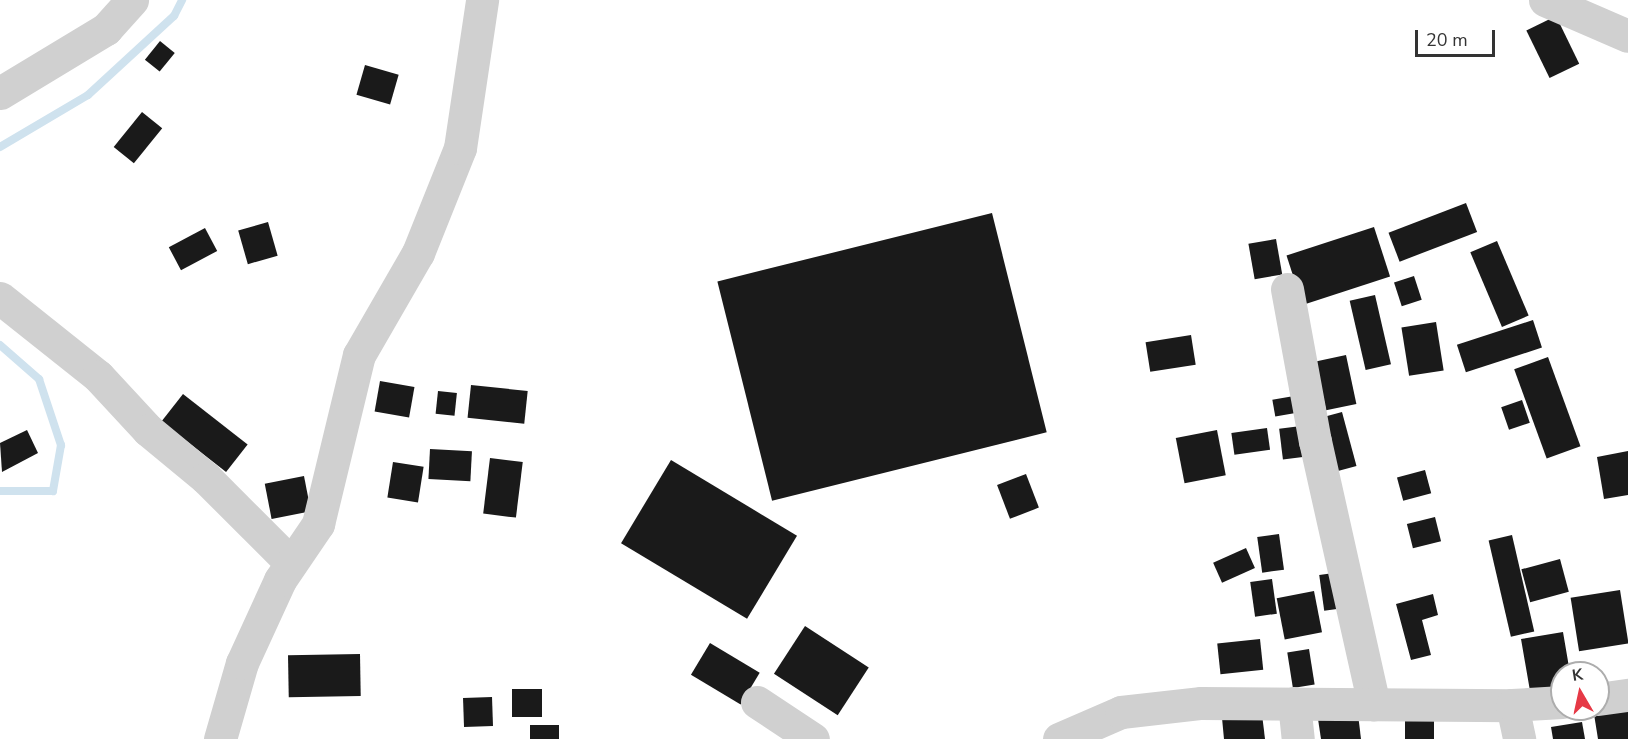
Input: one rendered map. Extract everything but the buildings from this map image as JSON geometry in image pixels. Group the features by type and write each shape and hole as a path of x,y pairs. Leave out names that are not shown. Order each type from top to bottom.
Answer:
{"street":[{"path":"0,93 106,29 132,0"},
{"path":"220,739 242,663 291,564 318,524 359,355 418,254 460,148 482,0"},
{"path":"1545,0 1628,36"},
{"path":"1287,289 1315,441 1374,704"},
{"path":"0,298 98,376 148,430 206,478 291,564"},
{"path":"1610,697 1628,695"},
{"path":"758,702 813,739"},
{"path":"1059,739 1121,712 1201,702 1512,705 1550,703"},
{"path":"1294,703 1298,739"},
{"path":"1512,705 1519,739"}],"waterway":[{"path":"0,147 88,95 174,16 182,0"},
{"path":"0,345 39,379 61,445 53,491 0,491"}]}
